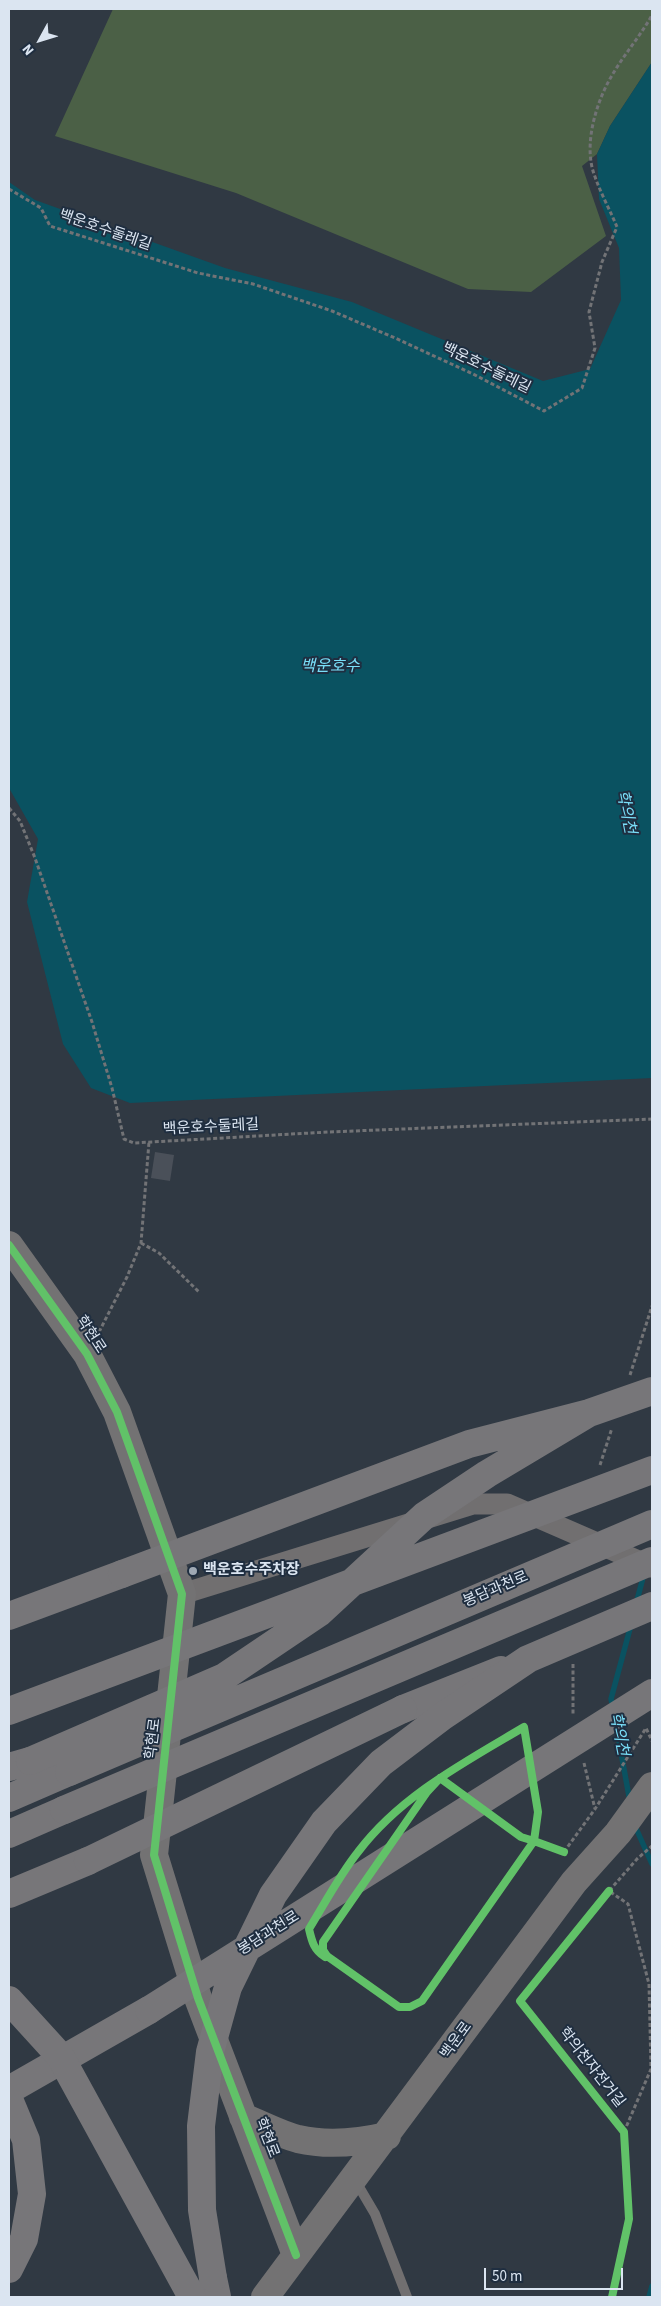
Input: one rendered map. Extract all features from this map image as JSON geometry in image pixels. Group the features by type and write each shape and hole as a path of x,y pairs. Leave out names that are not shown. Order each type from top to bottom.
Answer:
{"highway":[{"path":"9,1616 469,1444 589,1413 652,1391"},
{"path":"20,1764 224,1677 319,1612 424,1516 486,1474 589,1413"},
{"path":"9,1711 652,1470"},
{"name":"봉담과천로","path":"9,1798 652,1524"},
{"path":"9,1834 646,1563"},
{"path":"9,1894 88,1861 402,1709 528,1659 652,1606"},
{"path":"217,2297 202,2210 201,2126 210,2052 228,1987 273,1896 324,1822 381,1763 443,1716 528,1659"},
{"name":"봉담과천로","path":"9,2090 149,2010 652,1694"},
{"path":"9,2000 60,2056 192,2297"},
{"path":"9,2099 26,2140 32,2194 24,2239 9,2270"}],"street":[{"name":"학현로","path":"9,1245 88,1354 117,1412 182,1594 154,1856 198,1998 296,2255"},
{"path":"182,1594 473,1504 507,1504 646,1563"},
{"name":"백운로","path":"265,2297 387,2136 574,1882 649,1801"},
{"path":"243,2117 297,2138 329,2143 359,2142 387,2136"}],"lane":[{"path":"354,2179 375,2214 407,2297"}],"path":[{"path":"88,1354 127,1277 141,1244 149,1142"},
{"path":"141,1244 159,1253 199,1292"},
{"path":"561,1850 595,1809 632,1747 646,1728 652,1741"},
{"path":"603,1898 652,1846"},
{"path":"609,1891 628,1904 649,1984 651,2070 624,2132"}],"green space":[{"path":"113,9 652,9 652,62 610,126 597,154 582,166 606,236 531,292 468,289 236,193 55,136"}],"water":[{"name":"백운호수","path":"652,62 652,1078 130,1103 91,1088 63,1044 27,902 38,839 9,788 9,182 35,200 225,268 352,302 543,381 590,369 621,300 619,248 599,199 597,154 610,126"}],"building":[{"path":"155,1152 174,1155 170,1181 151,1178"}],"waterway":[{"name":"학의천","path":"636,1604 644,1574"},
{"name":"학의천","path":"613,1708 611,1699 631,1625"},
{"name":"학의천","path":"616,1725 630,1802"},
{"name":"학의천","path":"635,1826 652,1864"},
{"name":"학의천","path":"649,2297 652,2286"}],"cycle path":[{"path":"9,1245 87,1354 117,1412 182,1594 154,1855 198,1998 296,2255"},
{"path":"325,1957 314,1945 309,1929 345,1870 375,1832 413,1797 479,1753 524,1727 538,1812 534,1841 564,1852"},
{"path":"440,1778 521,1837 534,1841 422,2001 410,2007 399,2007 327,1956 323,1950 323,1942 427,1792 440,1778"},
{"name":"학의천자전거길","path":"609,1891 520,2001 624,2132 629,2219 612,2297"}],"place":[{"name":"백운호수주차장","path":"193,1571"}]}
